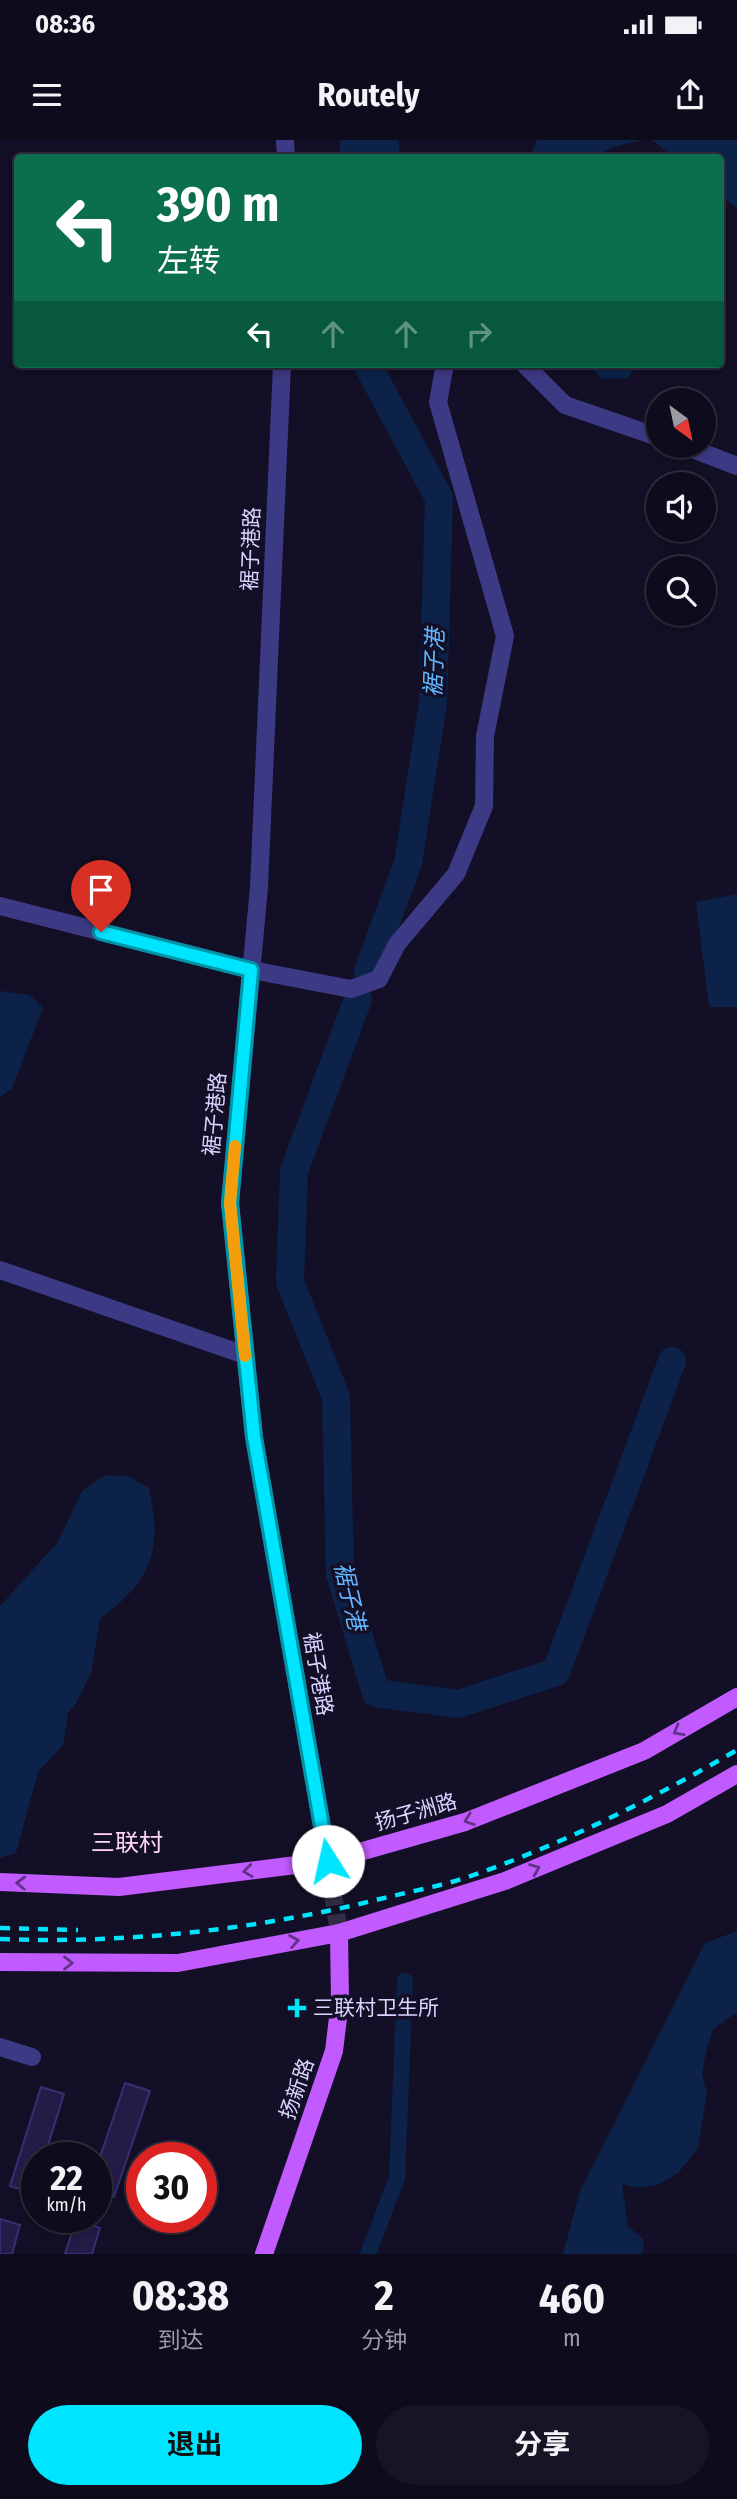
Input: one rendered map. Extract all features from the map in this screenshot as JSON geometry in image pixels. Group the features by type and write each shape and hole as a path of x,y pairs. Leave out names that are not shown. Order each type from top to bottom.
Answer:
{"main road":[{"name":"扬子洲路","path":"0,1882 119,1887 328,1861 465,1822 644,1751 737,1697"},
{"path":"0,1962 178,1963 339,1933 505,1881 667,1814 737,1774"},
{"name":"扬新路","path":"264,2254 334,2051 341,2001 339,1933"}],"street":[{"name":"裾子港路","path":"282,368 259,887 230,1203 254,1437 328,1861"},
{"path":"0,906 251,970 351,989 379,979 397,944 456,874 484,806 485,736 505,636 438,402 445,368"},
{"path":"528,368 565,405 646,433"},
{"path":"716,458 737,466"},
{"path":"0,1270 245,1355"},
{"path":"0,2047 32,2057"}],"water":[{"path":"340,140 399,140 399,154 340,154"},
{"path":"537,140 643,140 613,147 601,154 531,154"},
{"path":"652,140 737,140 737,208 724,198 724,154 669,154"},
{"path":"592,368 635,368 628,378 602,379"},
{"path":"737,894 737,1007 709,1007 696,902"},
{"path":"0,991 30,995 43,1008 12,1088 0,1097"},
{"path":"105,1475 128,1476 149,1488 154,1530 149,1563 131,1591 100,1619 91,1673 68,1713 63,1745 38,1772 16,1853 0,1858 0,1606 58,1542 82,1491"},
{"path":"737,1931 737,2012 713,2029 706,2052 702,2074 707,2093 698,2148 679,2172 660,2184 639,2188 622,2184 628,2226 644,2240 642,2254 563,2254 580,2191 705,1943"}],"building":[{"path":"125,2083 150,2091 133,2142 126,2142 126,2162 114,2197 112,2142 105,2142"},
{"path":"41,2087 64,2094 49,2142 24,2142"},
{"path":"21,2151 21,2189 10,2186"},
{"path":"0,2219 20,2225 12,2254 0,2254"},
{"path":"72,2233 98,2233 92,2254 65,2254"}],"waterway":[{"name":"裾子港","path":"368,971 408,863 433,703 439,498 369,368"},
{"name":"裾子港","path":"358,999 294,1171 290,1282 336,1397 340,1574 376,1693 458,1704 556,1672 672,1361"},
{"path":"368,2254 397,2178 405,1981"}],"tunnel":[{"path":"328,1861 339,1933"}],"railway":[{"path":"0,1939 98,1939 196,1932 293,1918 446,1884 501,1865 570,1836 638,1804 737,1750"},
{"path":"0,1928 78,1930"}],"slow traffic":[{"path":"235,1146 230,1203 245,1356"}],"place":[{"name":"三联村卫生所","path":"297,2008"}],"district":[{"name":"三联村","path":"127,1843"}],"route":[{"path":"101,932 251,970 230,1203 254,1437 328,1861"}]}
